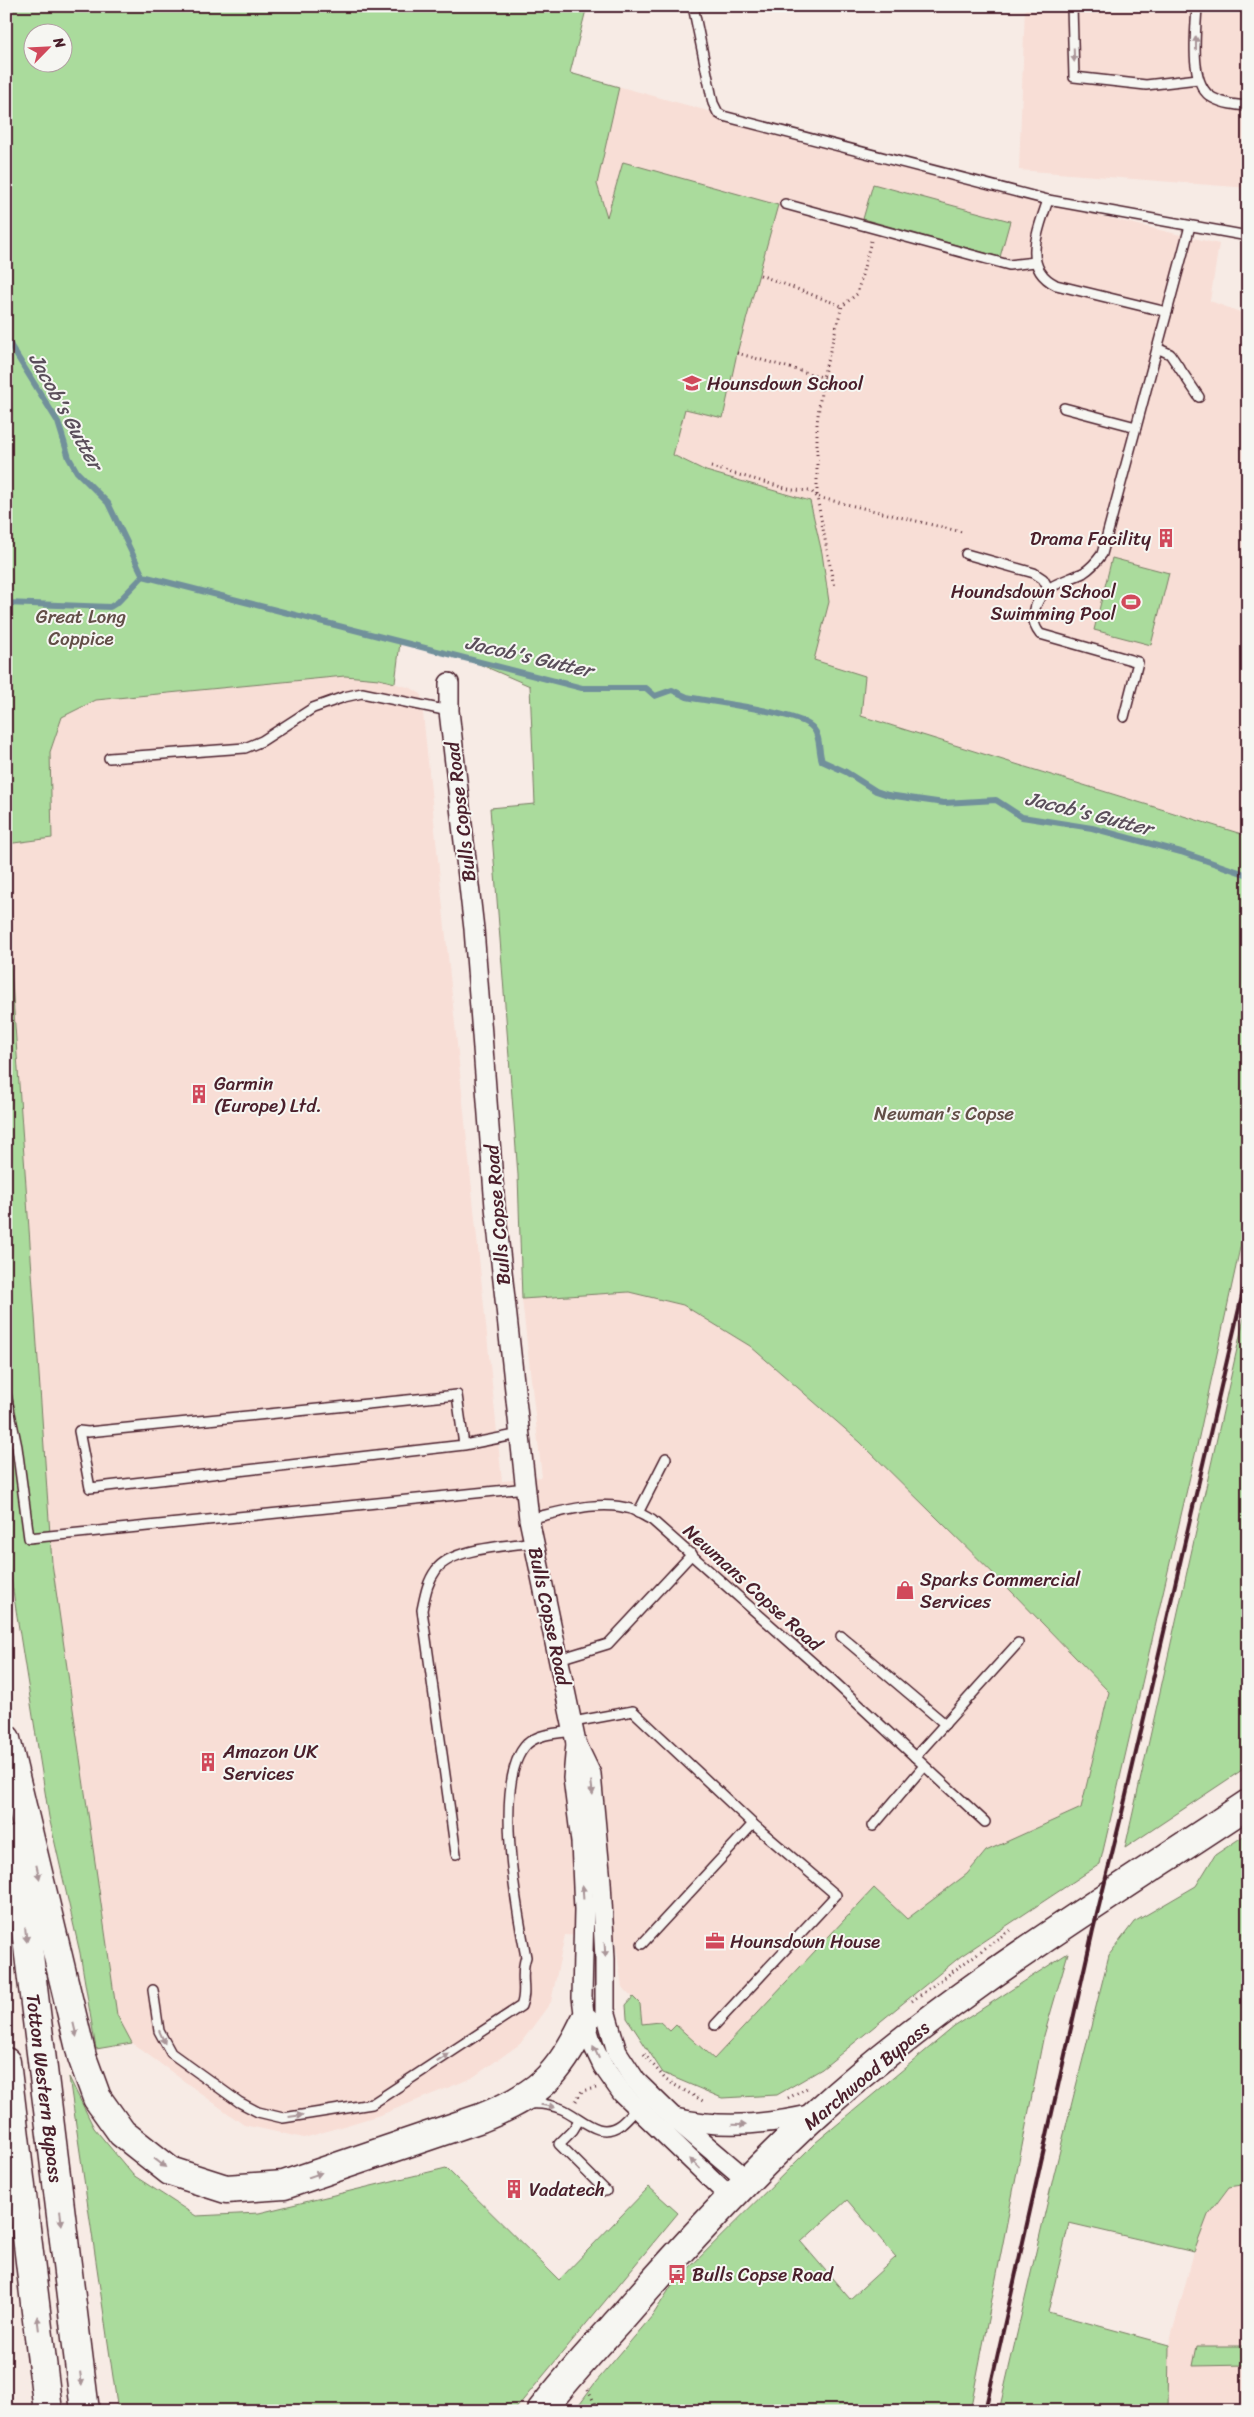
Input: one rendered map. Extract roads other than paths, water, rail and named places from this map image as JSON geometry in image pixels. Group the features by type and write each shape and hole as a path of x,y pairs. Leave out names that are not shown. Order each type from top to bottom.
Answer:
{"main road":[{"path":"6,1739 82,2057 97,2098 122,2134 170,2171 226,2189 284,2185 481,2118 512,2105 539,2088 562,2064 585,2021"},
{"name":"Totton Western Bypass","path":"6,1765 85,2411"},
{"name":"Marchwood Bypass","path":"541,2411 650,2285 739,2190 816,2114 902,2043 990,1976 1244,1793"},
{"name":"Totton Western Bypass","path":"6,2062 48,2411"}],"street":[{"name":"Bulls Copse Road","path":"449,683 449,711 474,929 495,1207 529,1519 574,1732 590,1774 599,1842 605,1959 605,2010 617,2052 626,2068 739,2190"},
{"name":"Bulls Copse Road","path":"574,1732 573,1778 583,1890 582,1997 585,2021 596,2054 622,2093 637,2108 739,2190"},
{"path":"674,2118 706,2124 751,2125 782,2122 816,2114"}],"lane":[{"path":"692,6 713,103 718,113 722,116 1048,200 1248,236"},
{"path":"1072,6 1074,77 1153,85 1198,79"},
{"path":"1197,6 1198,79 1204,90 1212,98 1228,104 1248,106"},
{"path":"1048,200 1036,237 1035,262 1041,275 1056,285 1167,312"},
{"path":"785,204 1009,265 1035,262"},
{"path":"1124,717 1138,662 1040,634 1035,629 1034,613 1041,595 1048,588 1083,572 1097,561 1102,554 1190,226"},
{"path":"1157,348 1170,354 1199,397"},
{"path":"1064,408 1136,427"},
{"path":"966,554 1038,575 1048,588"},
{"path":"109,758 245,748 262,741 313,708 362,693 449,711"},
{"path":"6,1394 17,1447 29,1538 526,1488"},
{"path":"464,1445 457,1394 88,1432 79,1431 90,1488 464,1445 520,1434"},
{"path":"638,1513 666,1458"},
{"name":"Newmans Copse Road","path":"529,1519 590,1507 612,1506 631,1510 652,1520 692,1554 985,1822"},
{"path":"456,1854 422,1610 425,1595 436,1568 454,1557 534,1542"},
{"path":"559,1659 603,1647 613,1640 692,1554"},
{"path":"841,1636 945,1724"},
{"path":"915,1758 1018,1643"},
{"path":"153,1990 158,2031 171,2053 239,2102 258,2112 283,2118 372,2104 514,2012 524,1999 521,1970 526,1957 508,1824 508,1796 520,1753 528,1744 547,1735 574,1732 633,1711 753,1824 836,1895 715,2025"},
{"path":"873,1826 924,1766"},
{"path":"642,1944 753,1824"},
{"path":"512,2105 549,2105 569,2112 579,2120 597,2129 610,2128 621,2124 650,2094"},
{"path":"579,2120 573,2130 560,2144 606,2191"}],"waterway":[{"name":"Jacob's Gutter","path":"6,338 58,422 69,458 77,472 108,503 143,576 582,688 646,688 655,696 672,690 687,697 774,712 805,722 813,728 818,739 822,761 846,772 876,791 888,795 944,803 996,800 1022,817 1092,828 1181,852 1248,875"},
{"name":"Jacob's Gutter","path":"6,603 110,607 118,602 143,576"}],"railway":[{"path":"985,2411 1093,1930 1248,1270"}],"place":[{"name":"Hounsdown School","path":"692,383"},
{"name":"Drama Facility","path":"1166,538"},
{"name":"Houndsdown School Swimming Pool","path":"1131,602"},
{"name":"Garmin (Europe) Ltd.","path":"199,1094"},
{"name":"Sparks Commercial Services","path":"905,1590"},
{"name":"Amazon UK Services","path":"208,1762"},
{"name":"Hounsdown House","path":"715,1941"},
{"name":"Vadatech","path":"514,2189"},
{"name":"Bulls Copse Road","path":"677,2274"}],"park label":[{"name":"Great Long Coppice","path":"81,627"},
{"name":"Newman's Copse","path":"944,1113"}]}
